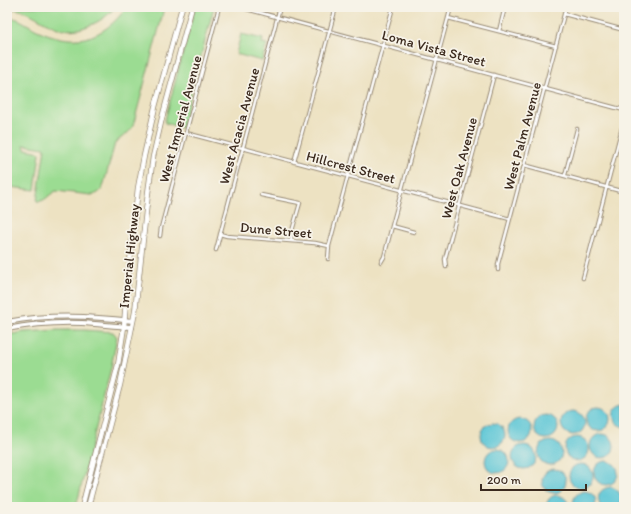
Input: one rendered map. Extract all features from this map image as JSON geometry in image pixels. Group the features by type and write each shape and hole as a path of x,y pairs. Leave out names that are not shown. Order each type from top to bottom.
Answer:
{"main road":[{"name":"Imperial Highway","path":"82,507 116,376 125,320 138,188 144,156 157,100 182,7"},
{"name":"Imperial Highway","path":"88,507 118,395 132,324 150,171 160,124 192,7"},
{"path":"157,100 159,104 155,120 160,124"},
{"path":"7,322 58,316 125,320 132,324"},
{"path":"7,329 59,323 124,326 132,324"}],"street":[{"name":"West Imperial Avenue","path":"160,236 219,7"},
{"name":"Loma Vista Street","path":"239,7 624,110"},
{"name":"West Acacia Avenue","path":"216,250 280,7"},
{"path":"294,162 336,7"},
{"path":"328,259 329,246 393,7"},
{"path":"381,262 384,257 451,7"},
{"path":"499,31 505,7"},
{"name":"West Palm Avenue","path":"498,270 498,264 566,7"},
{"path":"564,14 624,30"},
{"path":"448,18 556,46"},
{"name":"West Oak Avenue","path":"446,267 445,259 494,75"},
{"path":"583,278 624,120"},
{"path":"565,175 577,129"},
{"name":"Hillcrest Street","path":"186,133 510,219"},
{"path":"524,165 624,192"},
{"path":"261,195 300,203 292,231 292,241"},
{"path":"392,226 414,232"},
{"name":"Dune Street","path":"220,234 227,236 316,243 329,246"}],"green space":[{"path":"7,7 115,7 96,23 69,30 58,28 21,10 7,9"},
{"path":"127,7 163,7 163,13 133,126 115,143 102,189 98,193 91,195 56,191 44,200 37,201 45,148 24,145 25,149 40,153 35,190 10,187 7,181 7,18 18,19 49,35 74,39 86,38 107,28"},
{"path":"195,7 214,7 182,128 165,123 165,120"},
{"path":"241,34 263,39 262,43 267,44 262,61 236,54"},
{"path":"56,330 113,332 117,337 111,368 76,507 7,507 7,335 24,332"}],"water":[{"path":"624,404 624,427 616,423 614,419 614,412 616,408"},
{"path":"598,407 606,411 610,419 606,427 598,431 590,427 586,419 590,411"},
{"path":"573,411 581,415 585,423 581,431 573,435 565,431 561,423 565,415"},
{"path":"546,415 554,419 558,427 554,435 546,439 538,435 534,427 538,419"},
{"path":"520,419 528,423 532,431 528,439 520,443 512,439 508,431 512,423"},
{"path":"493,423 501,427 505,435 501,443 493,447 485,443 481,435 485,427"},
{"path":"602,434 610,438 614,446 610,454 602,458 594,454 590,446 594,438"},
{"path":"577,437 585,441 589,449 585,457 577,461 569,457 565,449 569,441"},
{"path":"550,441 558,445 562,453 558,461 550,465 542,461 538,453 542,445"},
{"path":"524,445 532,449 536,457 532,465 524,469 516,465 512,457 516,449"},
{"path":"497,449 505,453 509,461 505,469 497,473 489,469 485,461 489,453"},
{"path":"606,461 614,465 618,473 614,481 606,485 598,481 594,473 598,465"},
{"path":"581,464 589,468 593,476 589,484 581,488 573,484 569,476 573,468"},
{"path":"554,469 562,473 566,481 562,489 554,493 546,489 542,481 546,473"},
{"path":"608,487 612,487 618,491 621,496 621,504 619,507 601,507 598,500 600,493"},
{"path":"584,491 594,496 596,501 595,507 574,507 575,496"},
{"path":"552,496 562,496 568,502 569,507 546,507 549,499"}]}
